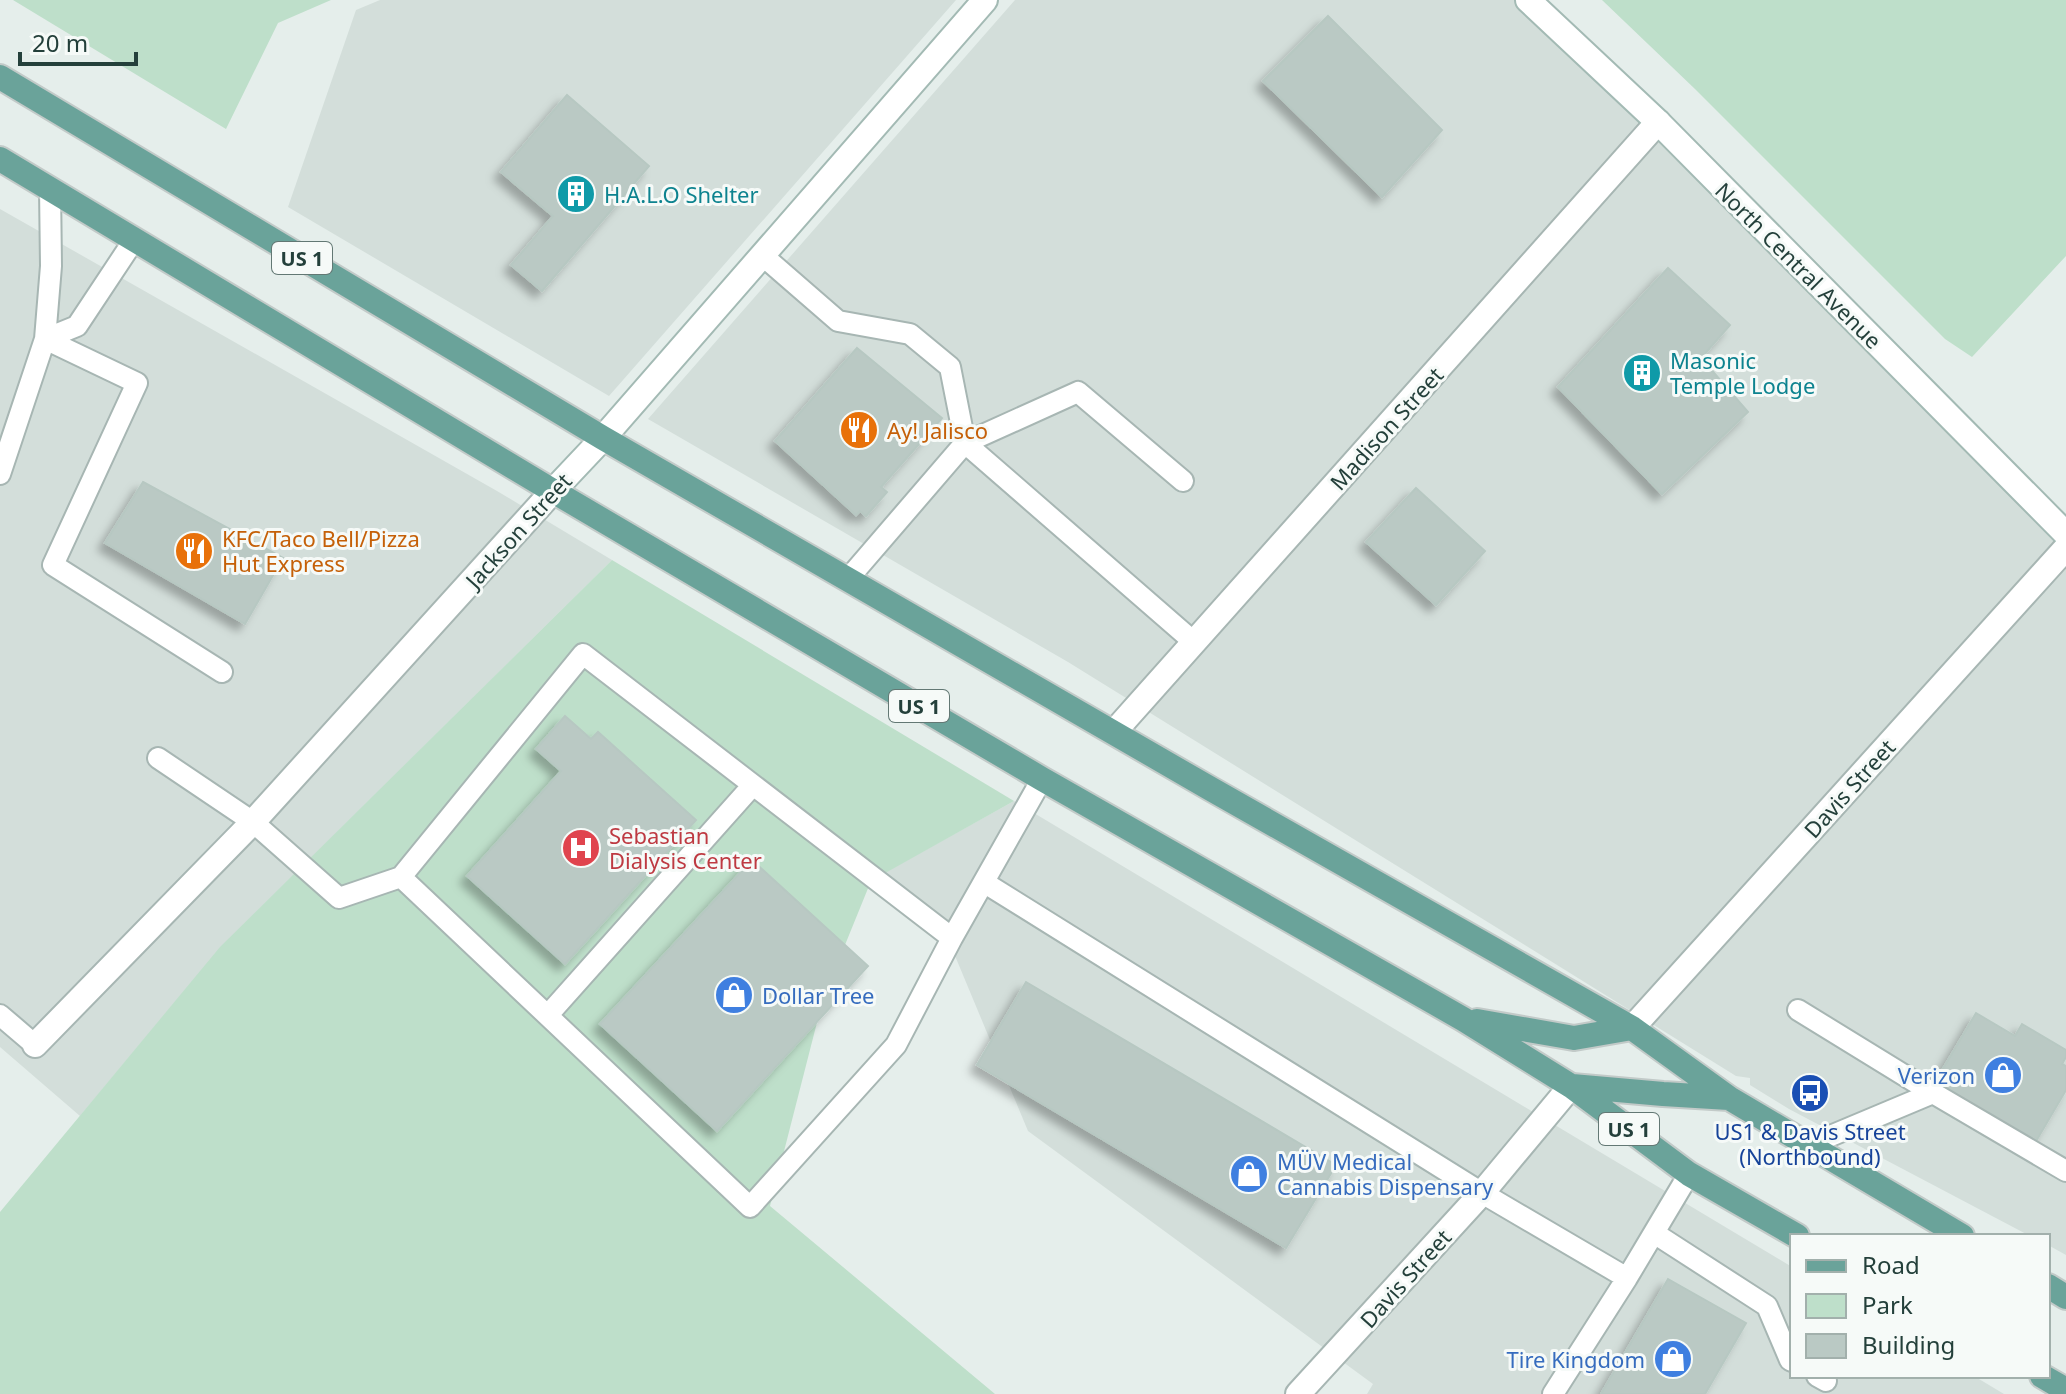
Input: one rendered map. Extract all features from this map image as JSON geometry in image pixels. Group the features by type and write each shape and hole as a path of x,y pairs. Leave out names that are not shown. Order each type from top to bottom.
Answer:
{"main road":[{"name":"US 1","path":"0,77 603,438 1632,1028 1729,1098 1959,1234"},
{"name":"US 1","path":"0,159 553,491 1042,779 1463,1019 1571,1086 1689,1174 1794,1234"},
{"path":"1463,1019 1574,1038 1632,1028"},
{"path":"1571,1086 1729,1098"},
{"path":"2045,1378 2066,1390"}],"street":[{"name":"Jackson Street","path":"35,1045 253,822 603,438 985,0"},
{"name":"North Central Avenue","path":"1528,0 1658,122 2066,534"},
{"name":"Madison Street","path":"1114,732 1658,122"},
{"name":"Davis Street","path":"1632,1028 2066,548"},
{"name":"Davis Street","path":"1298,1394 1482,1193 1571,1086"}],"lane":[{"path":"0,474 45,339 51,266 50,188"},
{"path":"45,339 77,326 134,240"},
{"path":"762,255 838,321 910,334 950,367 965,443 1195,643"},
{"path":"45,339 137,383 53,565 222,672"},
{"path":"848,579 965,443 1078,392 1183,481"},
{"path":"158,758 253,822 339,898 401,877 583,654 952,938"},
{"path":"401,877 750,1207 896,1045 1042,779"},
{"path":"548,1015 753,785"},
{"path":"985,883 1482,1193 1627,1278"},
{"path":"1798,1010 2066,1171"},
{"path":"0,1015 35,1045"},
{"path":"1809,1145 1933,1093"},
{"path":"1553,1394 1689,1174"},
{"path":"1654,1233 1767,1306 1790,1360"}],"shaded area":[{"path":"380,0 956,0 609,396 288,207 356,10"},
{"path":"1015,0 1542,0 1668,120 2066,517 2066,1255 2050,1246 2050,1234 2026,1234 1789,1109 1750,1085 1750,1078 1736,1076 1068,662 648,419"},
{"path":"0,209 497,491 612,560 221,947 80,1116 0,1047"},
{"path":"1014,801 1790,1266 1790,1378 1977,1378 2004,1394 1367,1394 1373,1384 1028,1131 953,951 873,879"}],"green space":[{"path":"13,0 331,0 278,23 226,129"},
{"path":"1602,0 2066,0 2066,256 1972,357 1945,339"},
{"path":"612,560 1014,801 871,881 823,999 770,1206 995,1394 0,1394 0,1212 220,947"}],"building":[{"path":"1328,16 1442,130 1382,197 1263,81"},
{"name":"H.A.L.O Shelter","path":"567,95 649,166 542,291 511,265 553,216 501,172"},
{"name":"Masonic Temple Lodge","path":"1668,268 1730,325 1701,358 1748,412 1662,494 1558,387"},
{"name":"Ay! Jalisco","path":"857,348 942,418 881,487 887,492 866,516 860,511 856,515 775,441"},
{"name":"KFC/Taco Bell/Pizza Hut Express","path":"143,482 283,558 245,624 105,543"},
{"path":"1416,488 1485,551 1436,605 1366,542"},
{"name":"Sebastian Dialysis Center","path":"565,716 591,739 598,732 696,820 565,964 467,876 561,771 536,749"},
{"name":"Dollar Tree","path":"752,860 868,966 717,1131 600,1024"},
{"path":"1026,982 1336,1165 1286,1248 977,1065"},
{"name":"Verizon","path":"1976,1013 2015,1036 2022,1024 2066,1050 2062,1064 2066,1066 2066,1090 2035,1143 1934,1084"},
{"name":"Tire Kingdom","path":"1668,1279 1746,1323 1705,1394 1601,1394"}],"place":[{"name":"H.A.L.O Shelter","path":"576,194"},
{"name":"Masonic Temple Lodge","path":"1642,373"},
{"name":"Ay! Jalisco","path":"859,430"},
{"name":"KFC/Taco Bell/Pizza Hut Express","path":"194,551"},
{"name":"Sebastian Dialysis Center","path":"581,848"},
{"name":"Dollar Tree","path":"734,995"},
{"name":"Verizon","path":"2003,1075"},
{"name":"US1 & Davis Street (Northbound)","path":"1810,1093"},
{"name":"MÜV Medical Cannabis Dispensary","path":"1249,1174"},
{"name":"Tire Kingdom","path":"1673,1359"}]}
